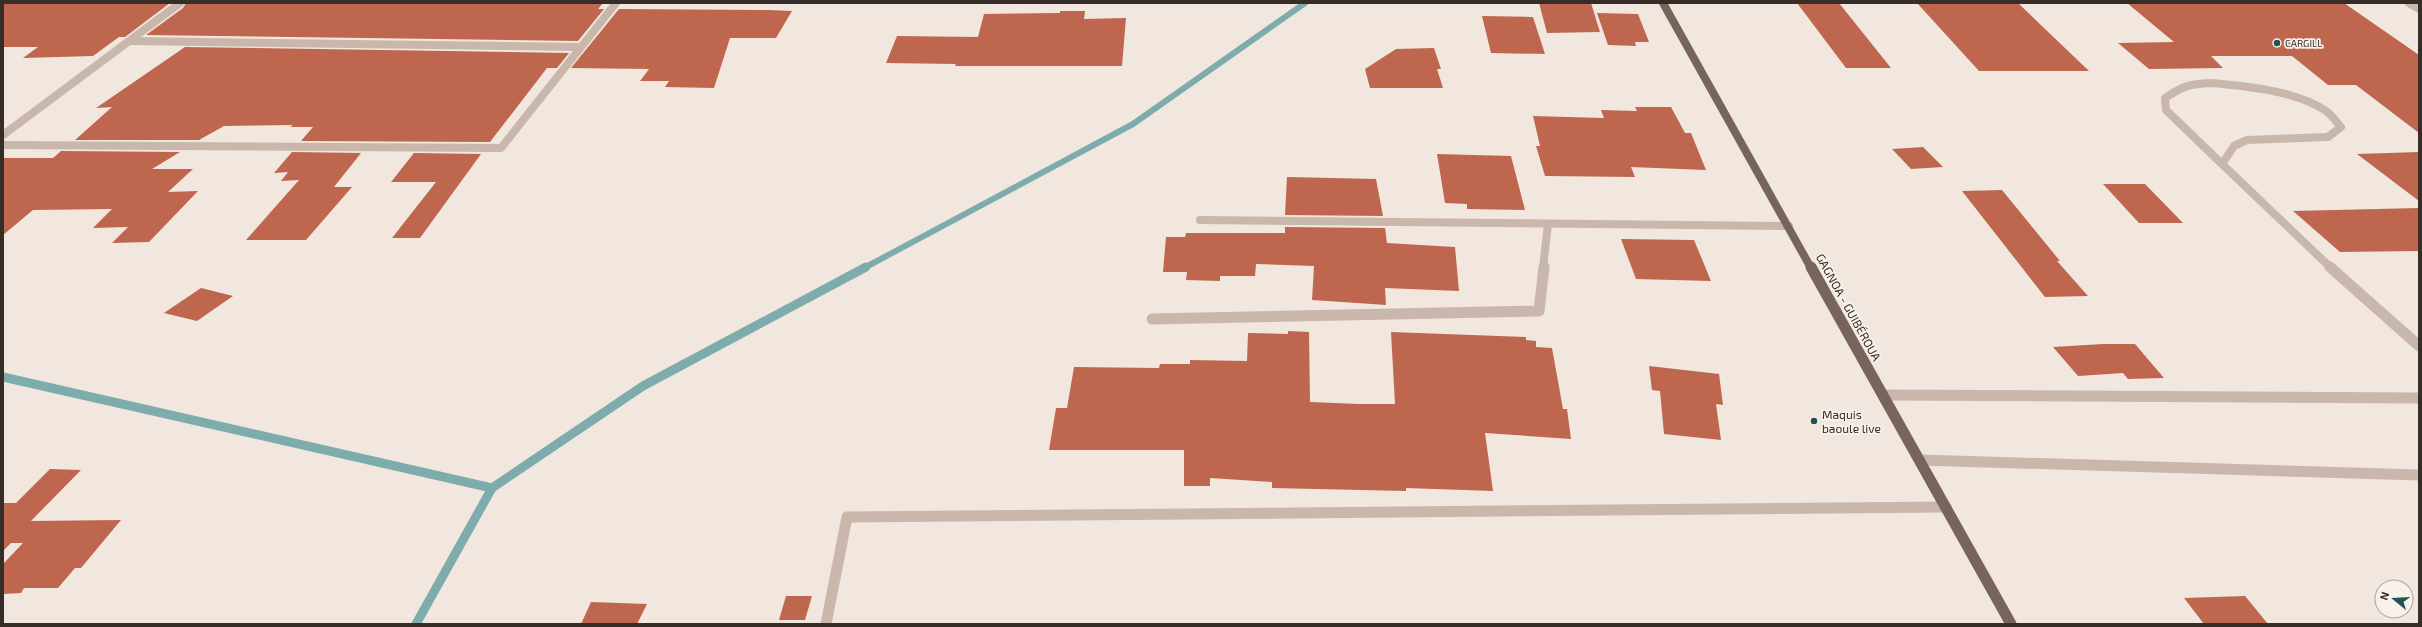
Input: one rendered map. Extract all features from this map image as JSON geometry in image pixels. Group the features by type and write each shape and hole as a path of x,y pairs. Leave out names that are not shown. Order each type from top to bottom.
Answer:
{"main road":[{"name":"GAGNOA - GUIBÉROUA","path":"1663,3 1884,395 2010,624"}],"street":[{"path":"3,135 180,3"},
{"path":"3,145 501,148 579,47 616,3"},
{"path":"2408,3 2419,10"},
{"path":"131,41 579,47"},
{"path":"2222,164 2234,146 2247,140 2328,137 2341,127 2327,111 2294,96 2259,89 2206,84 2180,86 2165,98 2166,110 2222,164 2336,273 2419,346"},
{"path":"1200,220 1789,226"},
{"path":"1152,319 1539,312 1548,224"},
{"path":"1884,395 2419,398"},
{"path":"1920,460 2419,475"},
{"path":"826,624 847,517 1946,507"}],"building":[{"path":"3,3 170,3 125,37 119,37 93,56 23,58 38,47 3,47"},
{"path":"186,3 603,3 598,9 604,9 578,41 146,35 183,8"},
{"path":"1539,3 1591,3 1600,32 1547,33"},
{"path":"1797,3 1839,3 1891,68 1846,68"},
{"path":"1917,3 2018,3 2089,71 1979,71"},
{"path":"2127,3 2344,3 2419,55 2419,133 2356,85 2328,85 2292,56 2211,56 2223,68 2149,69 2118,43 2174,42"},
{"path":"619,9 792,11 776,38 730,38 714,88 665,87 669,81 640,81 649,69 571,68"},
{"path":"1060,11 1085,11 1084,19 1126,18 1122,66 955,66 956,64 886,63 897,36 978,37 984,14 1060,13"},
{"path":"1597,13 1638,14 1649,42 1635,42 1636,46 1608,45"},
{"path":"1482,16 1533,17 1545,54 1491,53"},
{"path":"185,47 569,53 557,68 547,68 490,142 301,141 313,127 290,127 293,125 224,126 199,140 75,140 112,107 96,108"},
{"path":"1434,48 1441,69 1437,69 1443,88 1370,88 1365,69 1396,49"},
{"path":"1635,107 1671,107 1685,133 1691,133 1706,170 1631,167 1635,177 1545,176 1536,146 1540,146 1533,116 1604,118 1601,110 1637,111"},
{"path":"1923,147 1943,167 1911,169 1892,149"},
{"path":"61,151 180,152 152,169 193,169 168,192 198,191 149,242 112,243 128,227 93,228 112,209 33,210 3,235 3,158 53,158"},
{"path":"292,152 361,153 334,187 352,187 306,240 246,240 299,180 281,181 288,172 274,173"},
{"path":"2419,152 2419,201 2357,154"},
{"path":"414,153 481,154 420,238 392,238 436,182 391,182"},
{"path":"1437,154 1511,156 1525,210 1467,209 1467,204 1445,203"},
{"path":"1287,177 1376,179 1383,216 1285,215"},
{"path":"2103,184 2145,184 2183,223 2139,223"},
{"path":"2002,190 2060,261 2057,261 2088,296 2045,297 1962,191"},
{"path":"2419,208 2419,251 2340,252 2293,211"},
{"path":"1285,227 1385,228 1387,243 1455,247 1459,291 1385,288 1386,305 1312,300 1314,266 1256,264 1255,276 1220,276 1220,281 1186,280 1187,272 1163,272 1166,237 1185,237 1186,233 1285,233"},
{"path":"1621,239 1694,240 1711,281 1636,279"},
{"path":"201,288 233,296 197,321 164,313"},
{"path":"1288,331 1309,332 1310,402 1359,404 1395,404 1391,332 1526,337 1526,340 1536,341 1536,347 1552,348 1563,409 1567,409 1571,439 1485,433 1493,491 1406,488 1406,491 1272,488 1272,482 1210,478 1210,486 1184,486 1184,450 1049,450 1056,408 1067,408 1074,367 1159,368 1160,364 1190,364 1190,360 1247,361 1248,333 1288,334"},
{"path":"2135,344 2164,378 2128,379 2123,373 2078,376 2053,347"},
{"path":"1649,366 1719,374 1723,405 1716,404 1721,440 1664,434 1660,391 1652,390"},
{"path":"50,469 81,470 31,521 121,520 81,568 75,568 58,588 24,588 21,593 3,594 3,564 23,543 11,543 3,551 3,503 16,503"},
{"path":"786,596 812,596 805,620 779,620"},
{"path":"2245,596 2268,624 2204,624 2184,598"},
{"path":"591,602 647,604 637,624 581,624"}],"waterway":[{"path":"864,268 1133,124 1305,3"},
{"path":"492,488 643,386 866,267"},
{"path":"3,377 492,488"},
{"path":"416,624 492,488"}],"place":[{"name":"CARGILL","path":"2277,43"},
{"name":"Maquis baoule live","path":"1814,421"}]}
